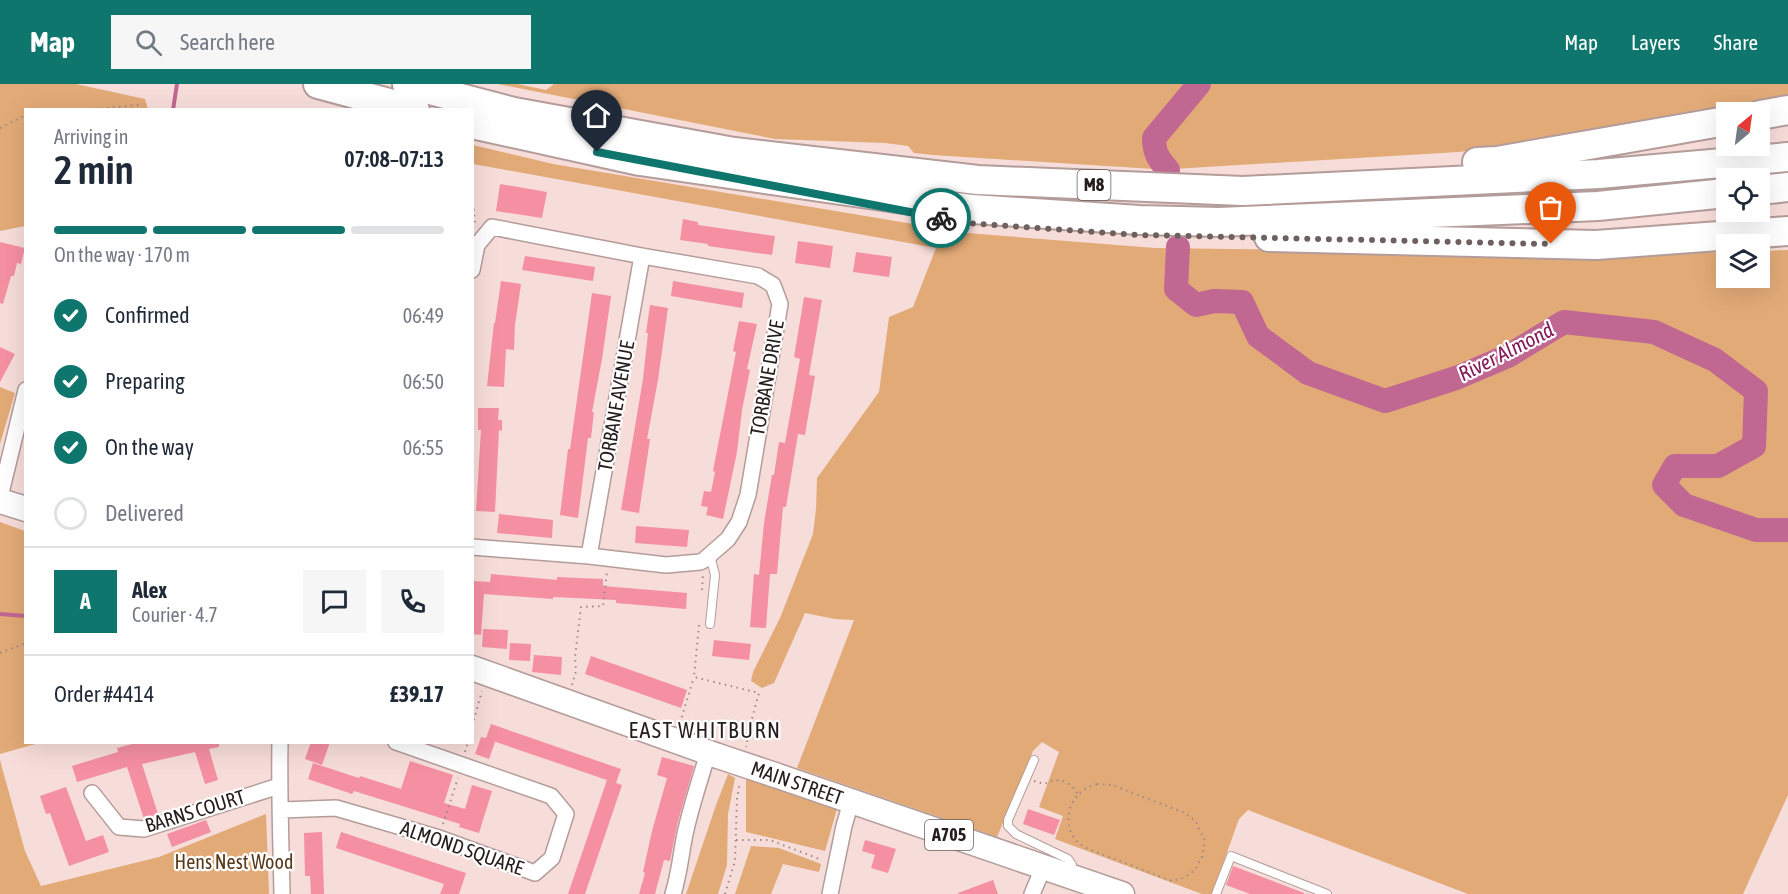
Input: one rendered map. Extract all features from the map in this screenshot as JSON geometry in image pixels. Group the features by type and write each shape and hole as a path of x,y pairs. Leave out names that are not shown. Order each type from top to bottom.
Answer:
{"highway":[{"path":"318,84 408,108"},
{"name":"M8","path":"407,84 514,112 734,152 978,180 1243,191 1599,174 1788,158"},
{"path":"1770,113 1788,110"},
{"name":"M8","path":"1077,185 1497,161 1716,123"},
{"name":"M8","path":"474,124 640,161 966,223 1139,235 1596,244 1788,231"},
{"name":"M8","path":"640,161 972,208 1139,220 1219,222 1599,206 1716,194"},
{"path":"1770,189 1788,188"}],"main road":[{"path":"0,499 24,508"},
{"name":"MAIN STREET","path":"474,669 674,741 1122,894"}],"street":[{"name":"TORBANE DRIVE","path":"477,245 492,227 758,276 773,285 780,304 748,495 739,522 728,539 707,557"},
{"path":"474,260 477,245"},
{"name":"TORBANE AVENUE","path":"590,556 642,256"},
{"path":"0,499 24,398"},
{"path":"474,548 590,556 666,565 700,562 707,557"},
{"path":"280,744 282,894"},
{"name":"ALMOND SQUARE","path":"281,810 336,808 439,838 535,873 552,858 566,814 551,796 402,744"},
{"path":"673,894 696,791 713,754"},
{"name":"BARNS COURT","path":"92,793 119,827 144,829 279,786"},
{"path":"830,894 851,802"},
{"path":"1032,894 1044,866"}],"lane":[{"path":"707,557 715,575 710,624"},
{"path":"1035,760 1008,820 1008,826 1016,834 1068,859 1072,865 1070,876"},
{"path":"1216,894 1231,856 1327,894"}],"path":[{"path":"105,108 139,105 141,108"},
{"path":"0,128 24,116"},
{"path":"474,213 477,245"},
{"path":"701,595 707,557"},
{"path":"567,702 576,671 575,657 580,607 603,606 609,559"},
{"path":"674,741 694,677 699,618"},
{"path":"0,652 24,645"},
{"path":"694,677 759,693 745,755"},
{"path":"474,719 482,689 498,694 502,679"},
{"path":"439,838 462,765"},
{"path":"725,894 735,861 737,799 741,777"},
{"path":"1026,779 1044,784 1054,780 1063,781 1071,785 1078,794"},
{"path":"1097,784 1112,785 1185,813 1196,822 1206,841 1202,857 1195,870 1183,878 1172,881 1088,849 1076,841 1070,831 1068,818 1070,806 1078,794 1097,784"},
{"path":"736,840 770,840 836,865"}],"green space":[{"path":"0,84 76,84 145,99 148,108 24,108 24,226 0,231"},
{"path":"498,84 518,84 546,90 554,84 1788,84 1788,98 1767,102 1716,102 1716,112 1687,117 1680,113 1610,131 1459,152 1173,169 933,155 914,153 908,146 885,143 775,139"},
{"path":"474,145 553,164 967,233 1155,248 1661,254 1716,252 1716,288 1770,288 1770,251 1788,250 1788,795 1743,894 1468,894 1248,810 1239,819 1212,894 1202,894 1055,839 1063,816 1039,807 1059,752 1042,742 1033,751 997,837 797,768 854,620 805,613 774,683 762,688 751,681 753,672 780,618 813,534 817,478 879,392 889,317 913,307 936,248 474,164"},
{"path":"0,387 15,393 0,444"},
{"path":"0,522 24,531 24,744 35,744 0,754"},
{"name":"Hens Nest Wood","path":"0,760 25,851 41,886 159,857 266,814 269,894 0,894"},
{"path":"728,774 735,778 728,814 727,865 718,894 686,894 716,805"},
{"path":"746,777 837,809 825,851 746,832"},
{"path":"751,846 779,848 821,864 819,872 783,864 771,894 735,894"}],"building":[{"path":"500,184 547,192 542,218 496,211"},
{"path":"683,219 698,222 698,225 775,236 772,255 680,240"},
{"path":"798,241 833,246 830,268 795,263"},
{"path":"0,242 24,248 24,252 21,264 17,263 14,276 11,276 3,304 0,303"},
{"path":"856,252 892,257 889,277 853,272"},
{"path":"525,256 595,267 593,281 522,270"},
{"path":"501,281 521,284 514,350 506,349 504,387 487,386"},
{"path":"673,281 744,293 742,308 671,296"},
{"path":"592,293 611,296 592,412 594,412 591,438 588,438 578,518 560,515"},
{"path":"804,297 822,300 809,375 815,376 805,435 798,434 786,507 783,507 777,574 770,574 766,628 750,627 754,574 759,575 772,475 774,475 779,442 785,443 800,359 794,357"},
{"path":"650,305 668,308 647,439 650,439 639,513 621,510 643,379"},
{"path":"739,321 757,324 747,369 750,370 737,452 723,519 706,515 708,507 701,506 704,491 711,492 736,352 733,351"},
{"path":"0,347 15,354 0,382"},
{"path":"478,408 499,408 498,420 502,420 502,431 499,430 495,512 476,511 481,430 478,430"},
{"path":"499,514 553,520 552,538 497,533"},
{"path":"636,526 689,530 687,547 635,543"},
{"path":"491,574 557,580 557,577 603,579 603,586 687,593 686,609 616,603 616,600 553,597 553,599 484,594 481,635 474,634 474,581 490,582"},
{"path":"483,629 508,630 507,649 482,647"},
{"path":"714,640 751,644 749,660 712,656"},
{"path":"510,643 531,644 530,661 509,660"},
{"path":"534,655 562,657 561,675 532,672"},
{"path":"591,656 687,690 681,708 585,674"},
{"path":"491,724 621,769 616,783 622,785 585,894 568,894 607,780 493,741 495,742 489,759 475,754 481,737 486,738"},
{"path":"132,744 219,744 219,747 209,749 218,780 205,784 195,752 142,764 158,814 144,819 127,767 77,782 72,766 118,752 117,748"},
{"path":"310,744 329,744 322,765 305,759"},
{"path":"662,757 694,766 678,821 670,861 664,860 655,894 639,894 652,831 667,778 657,775"},
{"path":"410,761 453,775 444,803 465,809 472,785 492,791 479,833 459,827 460,824 354,791 352,794 308,779 313,763 401,789"},
{"path":"66,787 86,841 103,835 109,852 69,866 50,813 46,814 40,796"},
{"path":"1028,809 1060,820 1054,835 1023,824"},
{"path":"206,820 211,832 172,847 167,834"},
{"path":"322,832 324,894 311,894 310,876 305,876 304,833"},
{"path":"341,832 466,873 459,894 440,894 444,884 336,848"},
{"path":"865,840 896,849 888,873 871,868 875,855 862,851"},
{"path":"1233,866 1304,894 1250,894 1226,885"},
{"path":"993,880 998,894 958,894 958,893"}],"waterway":[{"path":"173,108 177,84"},
{"name":"River Almond","path":"1168,170 1157,155 1154,138 1199,84"},
{"name":"River Almond","path":"1178,247 1176,289 1196,305 1214,301 1242,302 1258,336 1308,373 1385,401 1456,378 1508,356 1564,322 1654,332 1715,360 1756,391 1754,446 1718,466 1675,466 1664,485 1684,505 1756,530 1788,530"},
{"path":"0,614 24,616"}],"way so far":[{"path":"941,218 966,223 1139,235 1551,244"}],"district":[{"name":"EAST WHITBURN","path":"705,730"}],"route":[{"path":"597,152 941,218"}]}
